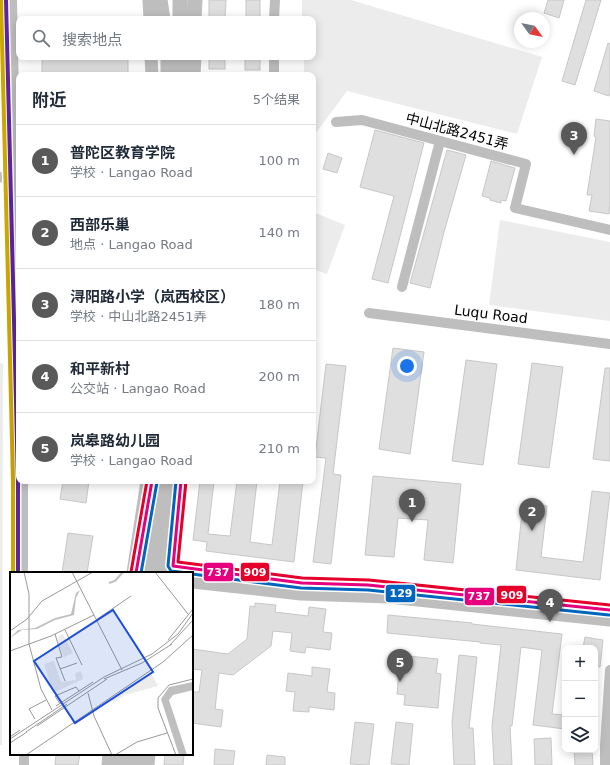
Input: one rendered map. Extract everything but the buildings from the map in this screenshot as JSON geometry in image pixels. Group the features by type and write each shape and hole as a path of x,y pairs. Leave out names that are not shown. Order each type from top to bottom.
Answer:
{"highway":[{"path":"160,0 162,16"},
{"path":"168,0 168,16"},
{"path":"180,0 180,16"},
{"path":"194,16 195,0"},
{"path":"194,60 194,72"},
{"path":"139,570 148,484"},
{"path":"139,570 161,484"},
{"path":"169,571 176,484"},
{"path":"110,765 111,755"}],"main road":[{"path":"149,0 150,16"},
{"path":"198,0 198,16"},
{"path":"151,60 152,72"},
{"path":"199,60 199,72"},
{"path":"152,484 139,570 180,572"},
{"path":"169,571 181,484"},
{"path":"193,573 302,583 368,585 610,610"},
{"path":"193,582 301,594 389,598 610,620"},
{"path":"148,765 149,755"}],"street":[{"path":"12,0 16,146"},
{"path":"274,0 274,16"},
{"path":"274,60 274,72"},
{"name":"中山北路2451弄","path":"336,122 362,120 526,164 514,208 610,230"},
{"path":"402,287 440,141"},
{"path":"0,177 16,182"},
{"name":"Luqu Road","path":"369,313 610,344"},
{"path":"23,484 23,572"},
{"path":"605,765 610,670"}],"shaded area":[{"path":"302,0 351,0 542,57 517,134 347,91 316,133 316,72 304,72 304,60 316,60 316,16 302,16"},
{"path":"316,213 345,225 327,274 316,270"},
{"path":"500,220 610,242 610,321 489,305"},
{"path":"0,363 3,364 2,745 0,745"}],"transit line":[{"name":"3","path":"1,0 13,481 13,572"},
{"name":"4","path":"6,0 16,401"},
{"name":"4","path":"18,484 18,572"},
{"name":"909","path":"131,572 146,484"},
{"name":"737","path":"136,572 151,484"},
{"name":"129","path":"141,572 157,484"},
{"name":"129","path":"176,484 168,566 171,571 180,572"},
{"name":"737","path":"181,484 173,566 302,583 368,585 610,610"},
{"name":"909","path":"186,484 178,562 302,578 369,580 610,605"},
{"name":"129","path":"193,574 301,588 368,590 609,615"}],"place":[{"name":"浔阳路小学（岚西校区）","path":"574,155"},
{"name":"普陀区教育学院","path":"412,522"},
{"name":"西部乐巢","path":"532,531"},
{"name":"和平新村","path":"550,622"},
{"name":"岚皋路幼儿园","path":"400,682"}]}
